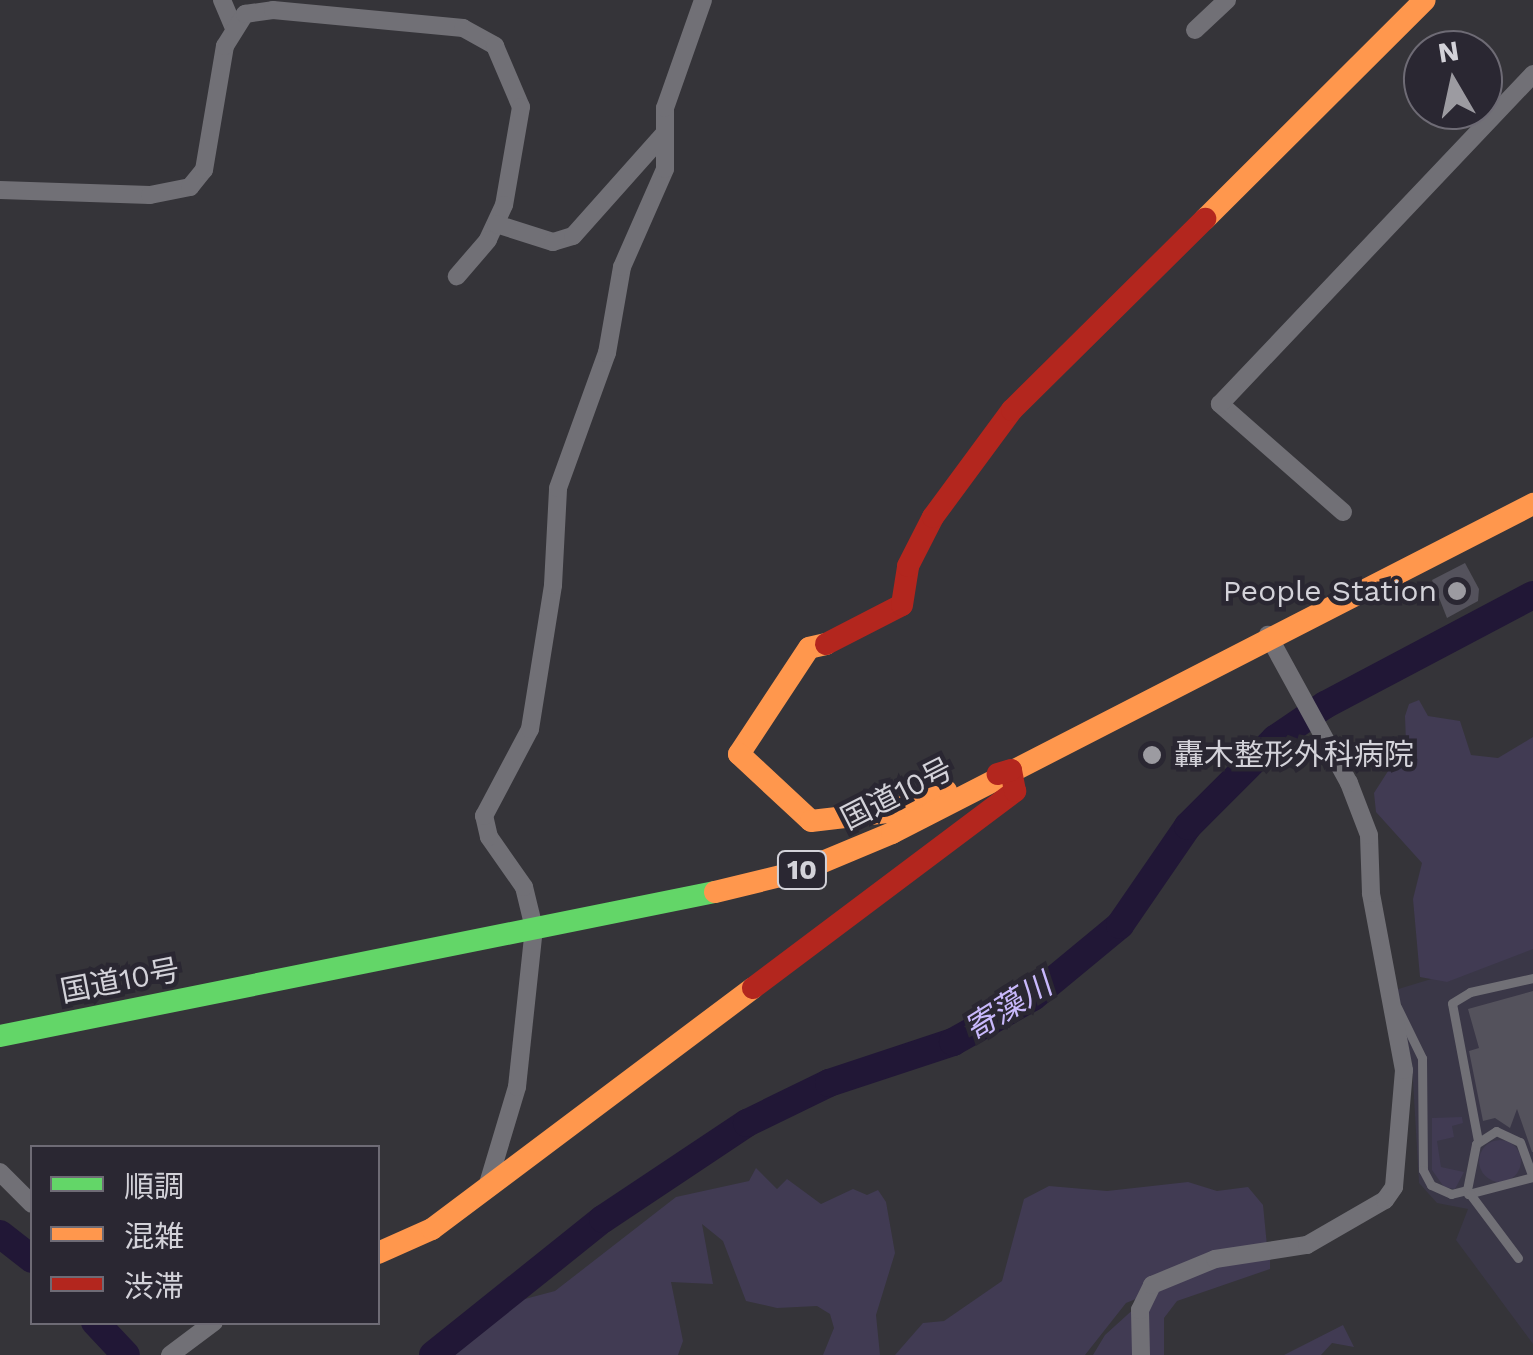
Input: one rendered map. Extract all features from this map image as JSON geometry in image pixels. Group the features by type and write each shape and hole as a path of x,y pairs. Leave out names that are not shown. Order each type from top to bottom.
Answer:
{"main road":[{"path":"380,1252 432,1229 1015,790 1011,770 889,812 811,821 739,754 809,648 895,614 906,597 912,557 933,517 1012,410 1426,0"},
{"name":"国道10号","path":"0,1036 801,870 892,833 1268,635 1533,504"}],"street":[{"path":"222,0 234,26"},
{"path":"487,1188 517,1087 534,928 524,887 489,837 484,816 530,730 553,585 558,488 607,353 622,267 665,170 664,108 704,0"},
{"path":"1195,30 1226,0"},
{"path":"0,190 150,195 190,187 204,170 234,26 245,14 273,10 385,18 481,35 505,60 521,107 510,184 496,224 457,276"},
{"path":"1343,512 1220,404 1533,74"},
{"path":"496,224 553,242 574,236 664,134"},
{"path":"1142,1355 1142,1299 1162,1278 1215,1259 1306,1245 1390,1194 1404,1070 1372,893 1369,835 1333,756 1268,635"},
{"path":"0,1172 30,1202"},
{"path":"173,1353 210,1325"}],"lane":[{"path":"1466,1194 1478,1141 1452,1003 1461,995 1533,978"},
{"path":"1392,1000 1422,1058 1426,1178 1438,1190 1466,1194 1533,1177 1516,1138 1496,1132 1478,1141"},
{"path":"1466,1194 1518,1258"}],"shaded area":[{"path":"1419,700 1428,716 1460,721 1471,755 1498,758 1533,737 1533,949 1447,982 1420,977 1413,899 1422,863 1376,812 1374,793 1406,743 1405,716 1409,704"},
{"path":"1533,948 1533,1344 1456,1240 1468,1209 1437,1203 1419,1183 1412,1064 1395,990"},
{"path":"1462,1117 1463,1123 1452,1126 1454,1137 1437,1141 1441,1167 1464,1172 1455,1189 1444,1187 1432,1170 1432,1118"},
{"path":"1500,1140 1515,1146 1521,1161 1515,1176 1500,1182 1485,1176 1479,1161 1485,1146"},
{"path":"756,1168 777,1189 787,1179 821,1204 853,1189 867,1195 878,1190 886,1202 895,1253 876,1315 880,1355 823,1355 834,1328 830,1314 817,1306 777,1308 746,1301 723,1241 702,1224 713,1284 671,1282 683,1341 678,1355 454,1355 521,1300 555,1291 676,1197 749,1181"},
{"path":"1188,1182 1217,1191 1248,1187 1263,1205 1267,1246 1126,1303 1085,1355 895,1355 923,1323 944,1321 1002,1281 1024,1199 1049,1186 1107,1191"},
{"path":"1270,1256 1270,1269 1177,1301 1164,1318 1164,1355 1093,1355 1105,1335 1148,1296 1202,1267"},
{"path":"1343,1325 1354,1347 1332,1343 1321,1355 1284,1355"}],"building":[{"name":"People Station","path":"1465,563 1479,589 1478,601 1447,618 1432,580"},
{"path":"1533,991 1532,1152 1517,1109 1510,1128 1495,1118 1483,1121 1469,1051 1479,1048 1468,1009"}],"waterway":[{"name":"寄藻川","path":"433,1355 603,1219 747,1123 829,1083 953,1042 1033,997 1120,925 1188,826 1275,739 1325,705 1533,595"},
{"name":"寄藻川","path":"0,1234 30,1257"},
{"name":"寄藻川","path":"98,1325 126,1355"}],"traffic: fast":[{"path":"0,1036 715,892"}],"traffic: slow":[{"path":"1205,219 1425,0"},
{"path":"715,892 801,871 892,833 1533,504"},
{"path":"826,644 809,648 739,754 811,821 889,812 946,791"},
{"path":"380,1252 432,1229 753,988"}],"traffic: jam":[{"path":"826,644 902,605 908,566 933,517 1012,410 1205,219"},
{"path":"753,988 1015,791 1011,770 998,774"}],"place":[{"name":"People Station","path":"1457,591"},
{"name":"轟木整形外科病院","path":"1152,755"}]}
